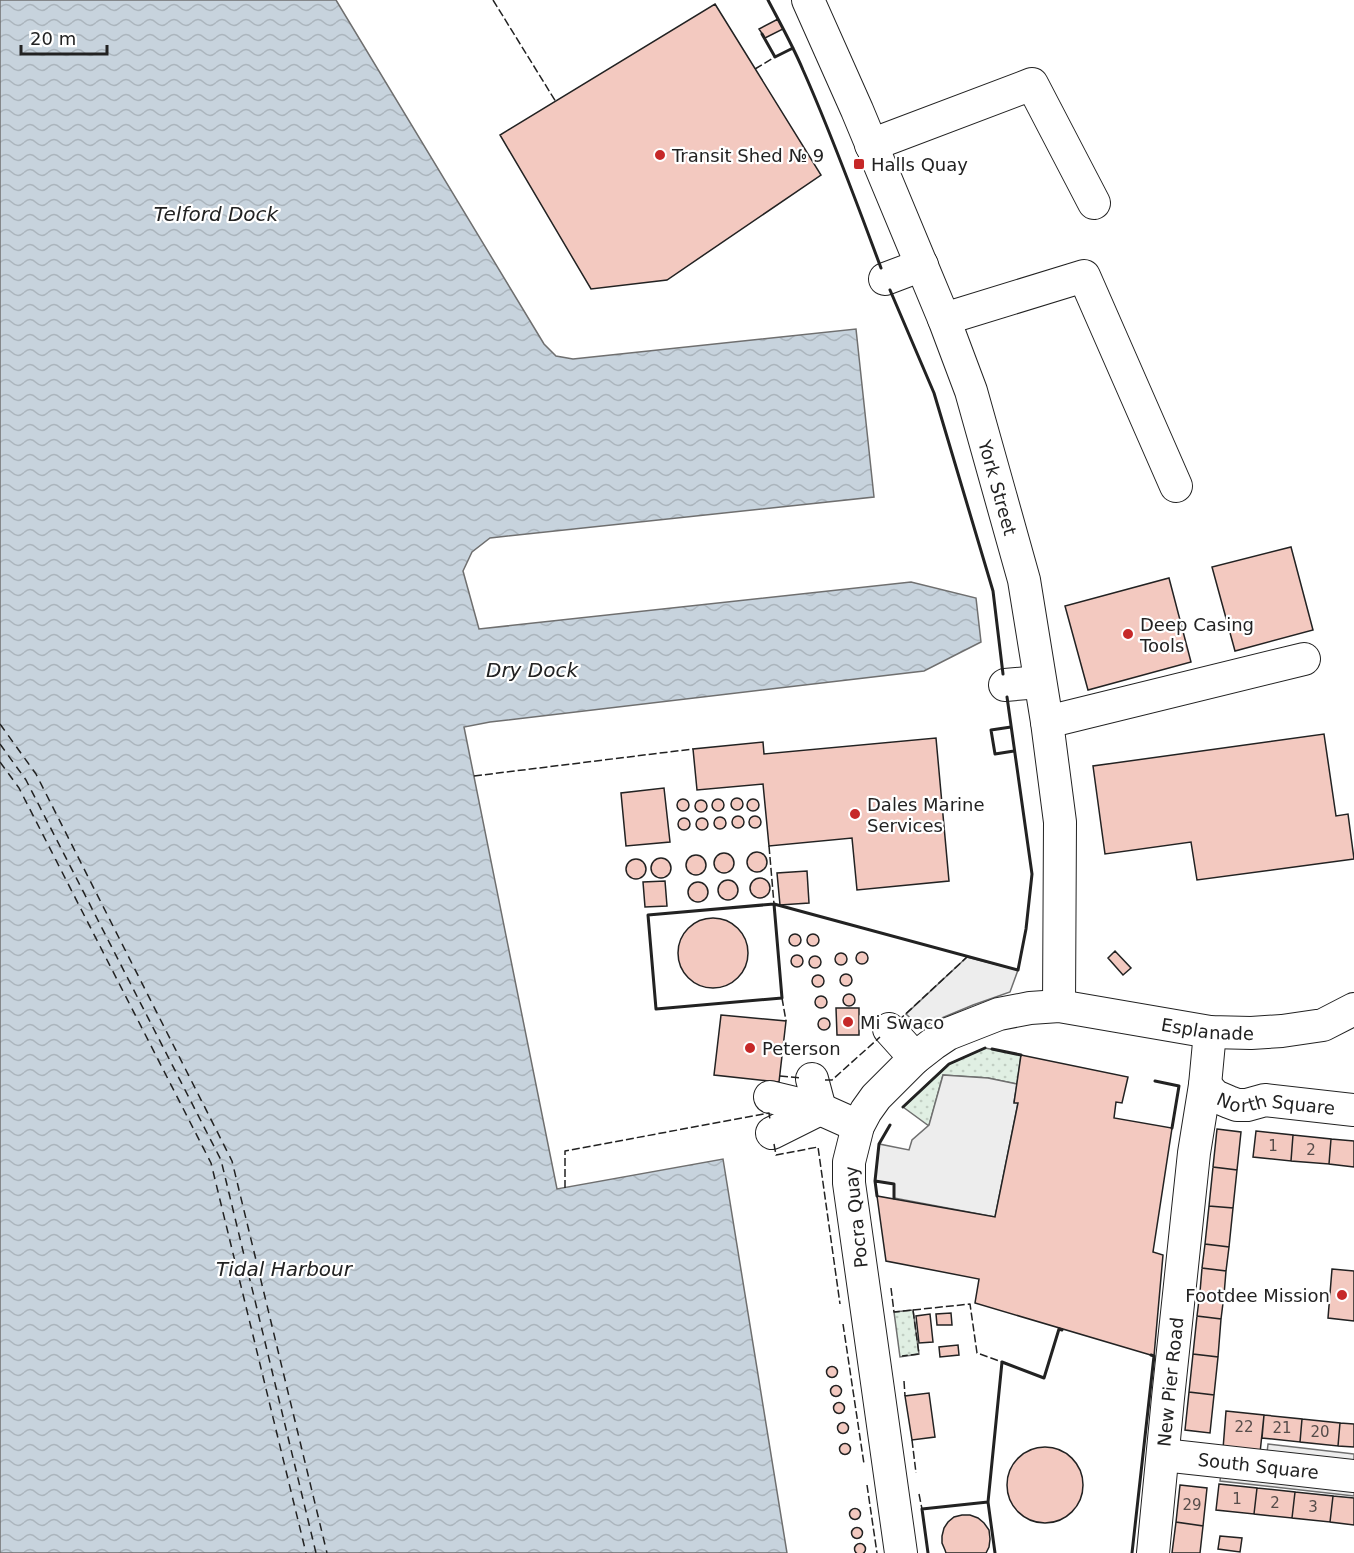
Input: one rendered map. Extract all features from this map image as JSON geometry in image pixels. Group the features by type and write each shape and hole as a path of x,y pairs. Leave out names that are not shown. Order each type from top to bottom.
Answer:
{"street":[{"name":"York Street","path":"808,0 872,145 944,319 971,391 1024,580 1047,722 1060,822 1059,1006"},
{"path":"872,145 1032,84 1094,203"},
{"path":"885,279 922,265"},
{"path":"944,319 1084,276 1176,486"},
{"path":"1047,722 1304,659"},
{"path":"1005,685 1040,682"},
{"name":"Esplanade","path":"1059,1006 1210,1032 1262,1033 1323,1025 1354,1009"},
{"name":"Pocra Quay","path":"900,1553 891,1479 889,1373 854,1313 875,1277 849,1183 849,1162 858,1126 876,1096 915,1058 948,1034 999,1014 1030,1008 1059,1006"},
{"path":"889,1029 915,1058"},
{"name":"New Pier Road","path":"1153,1553 1193,1165 1206,1084 1210,1032"},
{"path":"812,1079 820,1109"},
{"name":"North Square","path":"1206,1084 1215,1096 1237,1105 1247,1105 1264,1100 1354,1110"},
{"path":"770,1097 820,1109 858,1126"},
{"path":"772,1133 820,1109"},
{"name":"South Square","path":"1163,1455 1354,1476"}],"green space":[{"path":"985,1048 1021,1055 1017,1084 988,1078 943,1075 929,1126 903,1107 949,1064"},
{"path":"913,1310 919,1354 900,1357 894,1312"}],"shaded area":[{"path":"967,957 1018,970 1010,992 920,1027 906,1014"},
{"path":"943,1075 988,1078 1017,1084 1014,1102 1018,1103 995,1217 894,1198 894,1184 875,1181 879,1144 909,1150 912,1140 929,1125"},
{"path":"1268,1444 1354,1454 1354,1496 1220,1481 1223,1457 1266,1462"}],"water":[{"name":"Tidal Harbour","path":"0,0 336,0 544,344 556,356 573,359 856,329 874,497 490,538 472,552 463,571 479,629 911,582 976,598 981,642 924,671 490,722 464,727 557,1189 723,1159 787,1553 0,1553"}],"building":[{"name":"Transit Shed № 9","path":"715,4 821,175 667,280 591,289 500,135"},
{"path":"778,19 783,29 765,38 759,29"},
{"path":"1291,547 1313,630 1235,651 1212,567"},
{"name":"Deep Casing Tools","path":"1169,578 1191,662 1088,690 1065,606"},
{"path":"1324,734 1336,816 1348,814 1354,859 1197,880 1191,842 1105,854 1093,766"},
{"name":"Dales Marine Services","path":"936,738 949,881 857,890 852,838 769,846 763,784 697,790 693,749 763,742 764,754"},
{"path":"664,788 670,842 626,846 621,793"},
{"path":"739,798 743,804 739,810 735,810 731,802"},
{"path":"685,799 689,805 685,811 681,811 677,803"},
{"path":"720,799 724,805 720,811 716,811 712,803"},
{"path":"755,799 759,805 755,811 751,811 747,803"},
{"path":"703,800 707,806 703,812 699,812 695,804"},
{"path":"740,816 744,822 740,828 736,828 732,820"},
{"path":"757,816 761,822 757,828 753,828 749,820"},
{"path":"722,817 726,823 722,829 718,829 714,821"},
{"path":"686,818 690,824 686,830 682,830 678,822"},
{"path":"704,818 708,824 704,830 700,830 696,822"},
{"path":"757,852 764,855 767,862 764,869 757,872 750,869 747,862 750,855"},
{"path":"724,853 731,856 734,863 731,870 724,873 717,870 714,863 717,856"},
{"path":"696,855 703,858 706,865 703,872 696,875 689,872 686,865 689,858"},
{"path":"661,858 668,861 671,868 668,875 661,878 654,875 651,868 654,861"},
{"path":"636,859 643,862 646,869 643,876 636,879 629,876 626,869 629,862"},
{"path":"807,871 809,903 780,905 777,873"},
{"path":"760,878 767,881 770,888 767,895 760,898 753,895 750,888 753,881"},
{"path":"728,880 735,883 738,890 735,897 728,900 721,897 718,890 721,883"},
{"path":"665,881 667,906 645,907 643,882"},
{"path":"698,882 705,885 708,892 705,899 698,902 691,899 688,892 691,885"},
{"path":"713,918 726,921 738,928 745,940 748,953 745,966 738,978 726,985 713,988 700,985 688,978 681,966 678,953 681,940 688,928 700,921"},
{"path":"797,934 801,940 797,946 793,946 789,938"},
{"path":"815,934 819,940 815,946 811,946 807,938"},
{"path":"1115,951 1131,968 1123,975 1108,958"},
{"path":"864,952 868,958 864,964 860,964 856,956"},
{"path":"843,953 847,959 843,965 839,965 835,957"},
{"path":"799,955 803,961 799,967 795,967 791,959"},
{"path":"817,956 821,962 817,968 813,968 809,960"},
{"path":"848,974 852,980 848,986 844,986 840,978"},
{"path":"820,975 824,981 820,987 816,987 812,979"},
{"path":"851,994 855,1000 851,1006 847,1006 843,998"},
{"path":"823,996 827,1002 823,1008 819,1008 815,1000"},
{"name":"Mi Swaco","path":"836,1008 859,1008 859,1035 837,1035"},
{"name":"Peterson","path":"721,1015 786,1021 779,1082 714,1075"},
{"path":"826,1018 830,1024 826,1030 822,1030 818,1022"},
{"path":"1021,1055 1128,1077 1122,1103 1116,1102 1114,1118 1172,1128 1153,1252 1163,1255 1154,1356 975,1303 979,1279 886,1261 877,1196 995,1217 1018,1103 1014,1103"},
{"path":"1217,1129 1241,1132 1237,1170 1213,1167"},
{"path":"1256,1131 1293,1135 1291,1161 1253,1157"},
{"path":"1293,1135 1331,1139 1329,1164 1291,1161"},
{"path":"1331,1139 1354,1141 1354,1167 1329,1164"},
{"path":"1213,1167 1237,1170 1233,1208 1209,1206"},
{"path":"1209,1206 1233,1208 1229,1247 1205,1244"},
{"path":"1205,1244 1229,1247 1226,1271 1202,1268"},
{"path":"1202,1268 1226,1271 1224,1295 1200,1292"},
{"name":"Footdee Mission","path":"1332,1269 1354,1271 1354,1321 1328,1318"},
{"path":"1200,1292 1224,1295 1221,1319 1197,1316"},
{"path":"951,1313 952,1325 937,1325 936,1314"},
{"path":"930,1314 933,1342 919,1343 916,1316"},
{"path":"1197,1316 1221,1319 1218,1357 1193,1354"},
{"path":"958,1345 959,1355 940,1357 939,1347"},
{"path":"1193,1354 1218,1357 1214,1395 1189,1392"},
{"path":"832,1366 838,1372 832,1378 826,1372"},
{"path":"836,1385 842,1391 836,1397 830,1391"},
{"path":"1189,1392 1214,1395 1210,1433 1185,1430"},
{"path":"929,1393 935,1437 912,1440 905,1396"},
{"path":"839,1402 845,1408 839,1414 833,1408"},
{"path":"1226,1411 1264,1415 1260,1453 1223,1449"},
{"path":"1264,1415 1302,1419 1300,1442 1262,1438"},
{"path":"1302,1419 1340,1423 1338,1446 1300,1442"},
{"path":"843,1422 849,1428 843,1434 837,1428"},
{"path":"1340,1423 1354,1424 1354,1447 1338,1446"},
{"path":"845,1443 851,1449 845,1455 839,1449"},
{"path":"1038,1447 1052,1447 1066,1453 1077,1464 1083,1478 1080,1500 1072,1512 1052,1523 1038,1523 1024,1517 1013,1506 1007,1492 1007,1478 1013,1464 1024,1453"},
{"path":"1219,1484 1257,1488 1254,1514 1216,1510"},
{"path":"1180,1485 1207,1488 1203,1526 1176,1522"},
{"path":"1257,1488 1295,1492 1292,1518 1254,1514"},
{"path":"1295,1492 1333,1496 1330,1522 1292,1518"},
{"path":"1333,1496 1354,1498 1354,1525 1330,1522"},
{"path":"855,1508 861,1514 855,1520 849,1514"},
{"path":"962,1515 978,1518 989,1530 989,1547 986,1553 946,1553 942,1543 944,1528 954,1517"},
{"path":"1176,1522 1203,1526 1200,1553 1172,1553"},
{"path":"857,1527 863,1533 857,1539 851,1533"},
{"path":"1220,1536 1242,1538 1240,1552 1218,1549"},
{"path":"860,1544 864,1545 864,1553 860,1554 856,1553 855,1549 856,1545"}],"ferry route":[{"path":"0,724 36,774 232,1161 327,1553"},
{"path":"0,744 26,780 221,1160 316,1553"},
{"path":"0,762 19,788 211,1163 306,1553"}],"fence":[{"path":"493,0 556,102"},
{"path":"755,69 775,57"},
{"path":"474,776 693,749"},
{"path":"769,846 774,904"},
{"path":"898,1021 967,957"},
{"path":"782,998 786,1021"},
{"path":"825,1080 832,1080 880,1037"},
{"path":"780,1076 801,1078"},
{"path":"565,1188 565,1151 769,1113 770,1120"},
{"path":"774,1144 776,1155 818,1147 840,1304"},
{"path":"891,1288 894,1312 913,1310 919,1354 902,1356"},
{"path":"913,1310 970,1304 977,1353 1002,1362"},
{"path":"843,1324 864,1464"},
{"path":"904,1381 905,1396"},
{"path":"912,1440 916,1473"},
{"path":"867,1485 877,1553"},
{"path":"919,1494 922,1509"}],"wall":[{"path":"768,0 814,94 881,268"},
{"path":"762,34 775,57 793,48"},
{"path":"890,290 934,393 993,591 1003,674"},
{"path":"774,904 1018,970 1026,929 1032,874 1007,697"},
{"path":"1011,727 991,730 995,754 1014,751"},
{"path":"774,904 782,998 656,1009 648,915 774,904"},
{"path":"903,1107 949,1064 985,1048"},
{"path":"992,1049 1021,1055"},
{"path":"1155,1081 1179,1086 1172,1128"},
{"path":"877,1196 875,1181 879,1144 890,1125"},
{"path":"875,1181 894,1184 894,1198"},
{"path":"928,1553 922,1509 988,1502 1002,1362 1044,1378 1059,1329 1062,1330"},
{"path":"1132,1553 1154,1356 1151,1355"},
{"path":"988,1502 995,1553"}],"place":[{"name":"Transit Shed № 9","path":"660,155"},
{"name":"Halls Quay","path":"859,164"},
{"name":"Deep Casing Tools","path":"1128,634"},
{"name":"Dales Marine Services","path":"855,814"},
{"name":"Mi Swaco","path":"848,1022"},
{"name":"Peterson","path":"750,1048"},
{"name":"Footdee Mission","path":"1342,1295"}],"water label":[{"name":"Telford Dock","path":"216,214"},
{"name":"Dry Dock","path":"532,670"}]}
